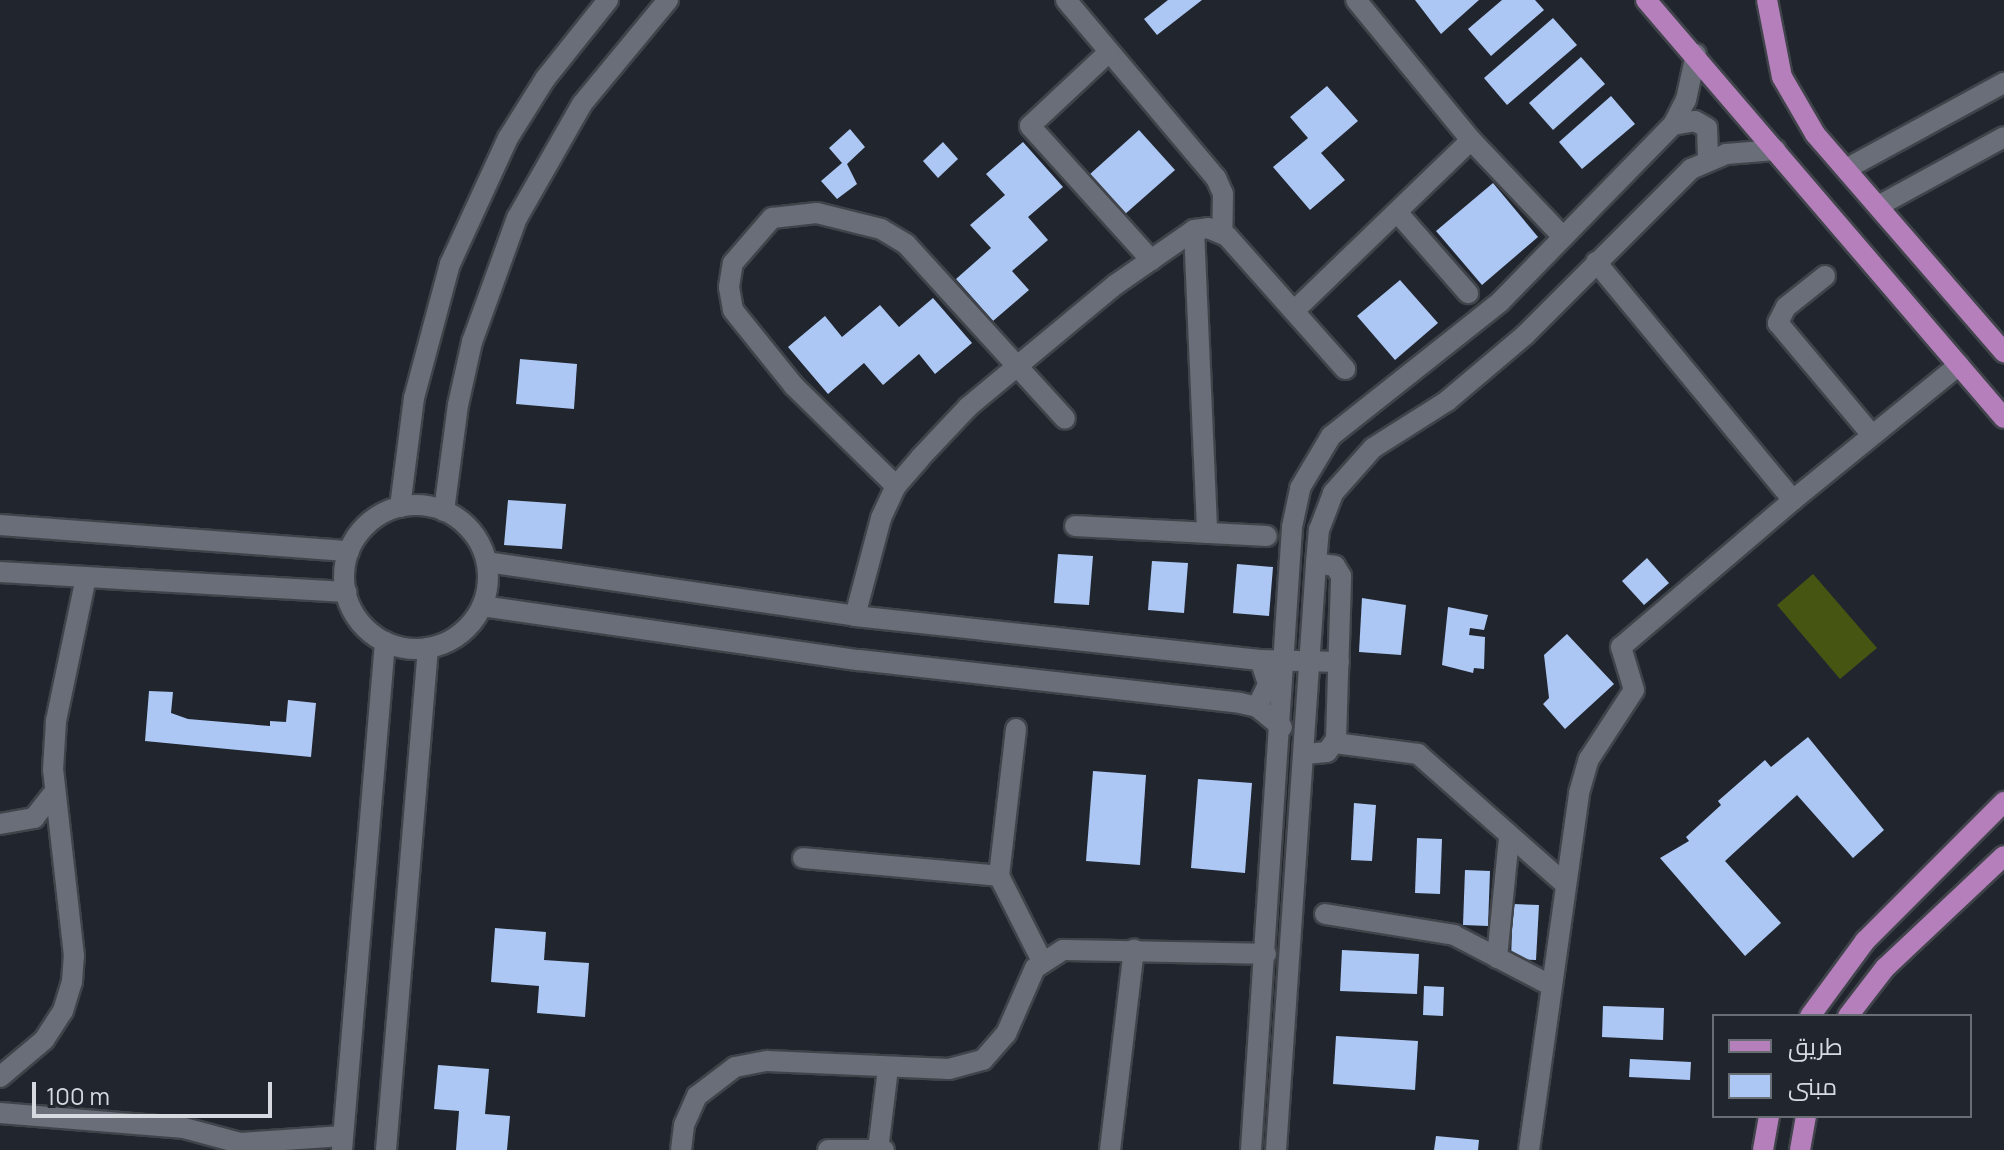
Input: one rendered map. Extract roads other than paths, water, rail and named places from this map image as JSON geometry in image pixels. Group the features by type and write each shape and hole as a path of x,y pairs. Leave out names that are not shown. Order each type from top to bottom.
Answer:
{"main road":[{"path":"1646,0 1696,54 2004,418"},
{"path":"1767,0 1773,45 1796,106 1846,169 2004,352"},
{"path":"1811,1014 1865,941 2004,802"},
{"path":"1850,1014 1885,968 2004,856"},
{"path":"1763,1150 1769,1118"},
{"path":"1800,1150 1806,1118"}],"street":[{"path":"400,507 414,398 456,251 508,138 545,79 608,0"},
{"path":"444,511 472,342 517,218 582,104 668,0"},
{"path":"1066,0 1216,178 1223,194 1222,233"},
{"path":"1356,0 1471,140 1563,237"},
{"path":"1109,52 1030,126 1151,260"},
{"path":"1251,1150 1295,507 1319,452 1346,422 1472,327 1673,125 1686,100 1696,54"},
{"path":"1846,169 2004,83"},
{"path":"1673,125 1695,121 1707,128 1708,160"},
{"path":"1880,205 2004,137"},
{"path":"1294,311 1471,140"},
{"path":"1276,1150 1316,563 1325,511 1357,461 1487,369 1675,182 1708,160 1743,150 1776,150"},
{"path":"1397,212 1468,293"},
{"path":"896,486 794,386 733,310 729,287 733,263 762,225 780,215 817,213 881,229 906,244 1065,419"},
{"path":"1194,230 1207,533"},
{"path":"855,616 881,518 896,486 968,407 1151,260 1194,230 1222,233 1345,369"},
{"path":"1596,262 1793,500"},
{"path":"1825,276 1786,307 1778,323 1872,435"},
{"path":"1529,1150 1564,883 1589,759 1634,690 1621,647 1793,500 1959,365"},
{"path":"400,507 444,511 478,540 487,562 482,606 470,625 451,641 428,648 385,642 367,630 346,592 349,551 378,516 400,507"},
{"path":"0,525 349,551"},
{"path":"1075,526 1267,536"},
{"path":"487,562 855,616 1260,660 1339,662"},
{"path":"1305,754 1327,752 1335,743 1341,573 1335,566 1316,563"},
{"path":"0,572 346,592"},
{"path":"0,1077 50,1033 72,982 74,956 53,794 56,721 86,578"},
{"path":"482,606 859,660 1257,707 1282,727"},
{"path":"0,1113 184,1128 240,1143 343,1143 385,642"},
{"path":"386,1150 428,648"},
{"path":"1257,707 1268,684 1260,660"},
{"path":"1016,729 999,876 1042,961"},
{"path":"1335,743 1418,754 1451,779 1509,837 1564,883"},
{"path":"0,824 34,818 53,794"},
{"path":"1497,958 1509,837"},
{"path":"803,858 999,876"},
{"path":"1325,914 1454,935 1550,985"},
{"path":"1269,921 1293,923"},
{"path":"681,1150 684,1125 697,1096 735,1067 767,1061 888,1068 961,1068 983,1060 1000,1044 1029,977 1042,961 1075,948 1266,954"},
{"path":"1110,1150 1134,949"},
{"path":"828,1150 881,1150 888,1068"}]}
